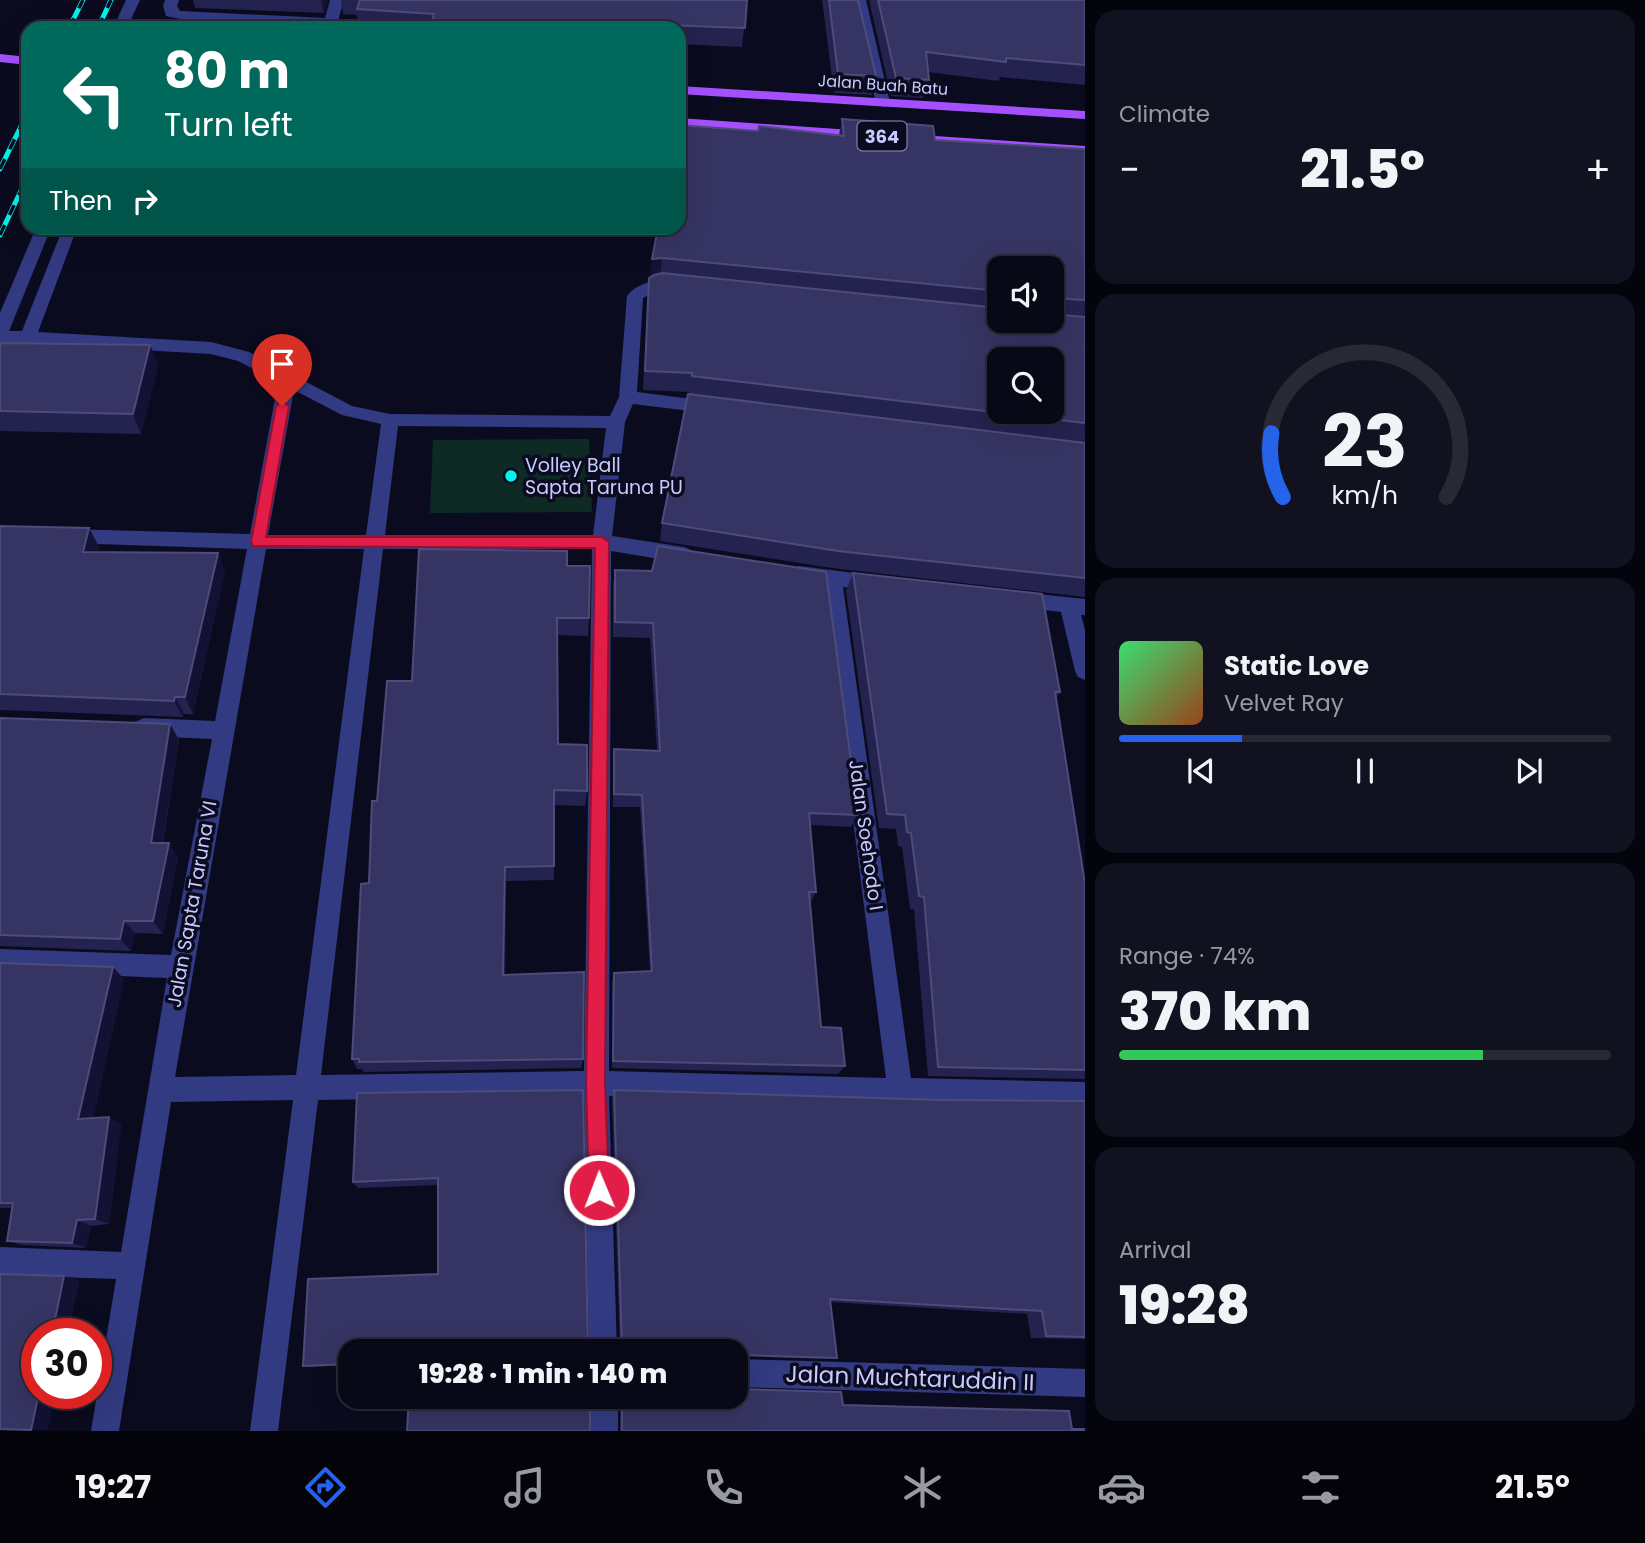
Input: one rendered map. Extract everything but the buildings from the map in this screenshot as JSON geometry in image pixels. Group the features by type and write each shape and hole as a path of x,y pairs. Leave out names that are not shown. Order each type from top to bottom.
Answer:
{"main road":[{"path":"0,58 21,60"},
{"name":"Jalan Buah Batu","path":"686,90 1085,116"},
{"name":"364","path":"686,122 1085,150"}],"street":[{"path":"123,21 132,0"},
{"path":"172,0 171,13 180,15 269,21"},
{"path":"330,21 337,0"},
{"path":"859,0 883,103"},
{"path":"40,235 0,335 211,348 243,356 348,411 390,420 616,422"},
{"path":"28,337 67,235"},
{"path":"603,1339 596,1083 602,542 616,422 628,397 635,296 646,287 660,285 701,289"},
{"name":"Jalan Sapta Taruna VI","path":"105,1431 181,967 287,379"},
{"path":"628,397 739,411"},
{"path":"264,1431 390,420"},
{"path":"41,535 258,542 602,542 697,558"},
{"path":"778,571 898,587"},
{"name":"Jalan Soehodo I","path":"832,579 900,1090"},
{"path":"1003,598 1077,606 1085,671"},
{"path":"125,726 223,730"},
{"path":"0,960 181,967"},
{"path":"160,1090 596,1083 1085,1095"},
{"path":"0,1261 131,1266"},
{"name":"Jalan Muchtaruddin II","path":"748,1373 1085,1383"},
{"path":"604,1409 604,1431"}],"green space":[{"name":"Volley Ball Sapta Taruna PU","path":"589,439 592,512 430,513 433,440"}],"railway":[{"path":"72,21 83,0"},
{"path":"101,21 111,0"},
{"path":"0,169 21,126"},
{"path":"0,235 21,191"}],"place":[{"name":"Volley Ball Sapta Taruna PU","path":"511,476"}],"route":[{"path":"282,406 258,542 602,542 596,1083 599,1190"}]}
